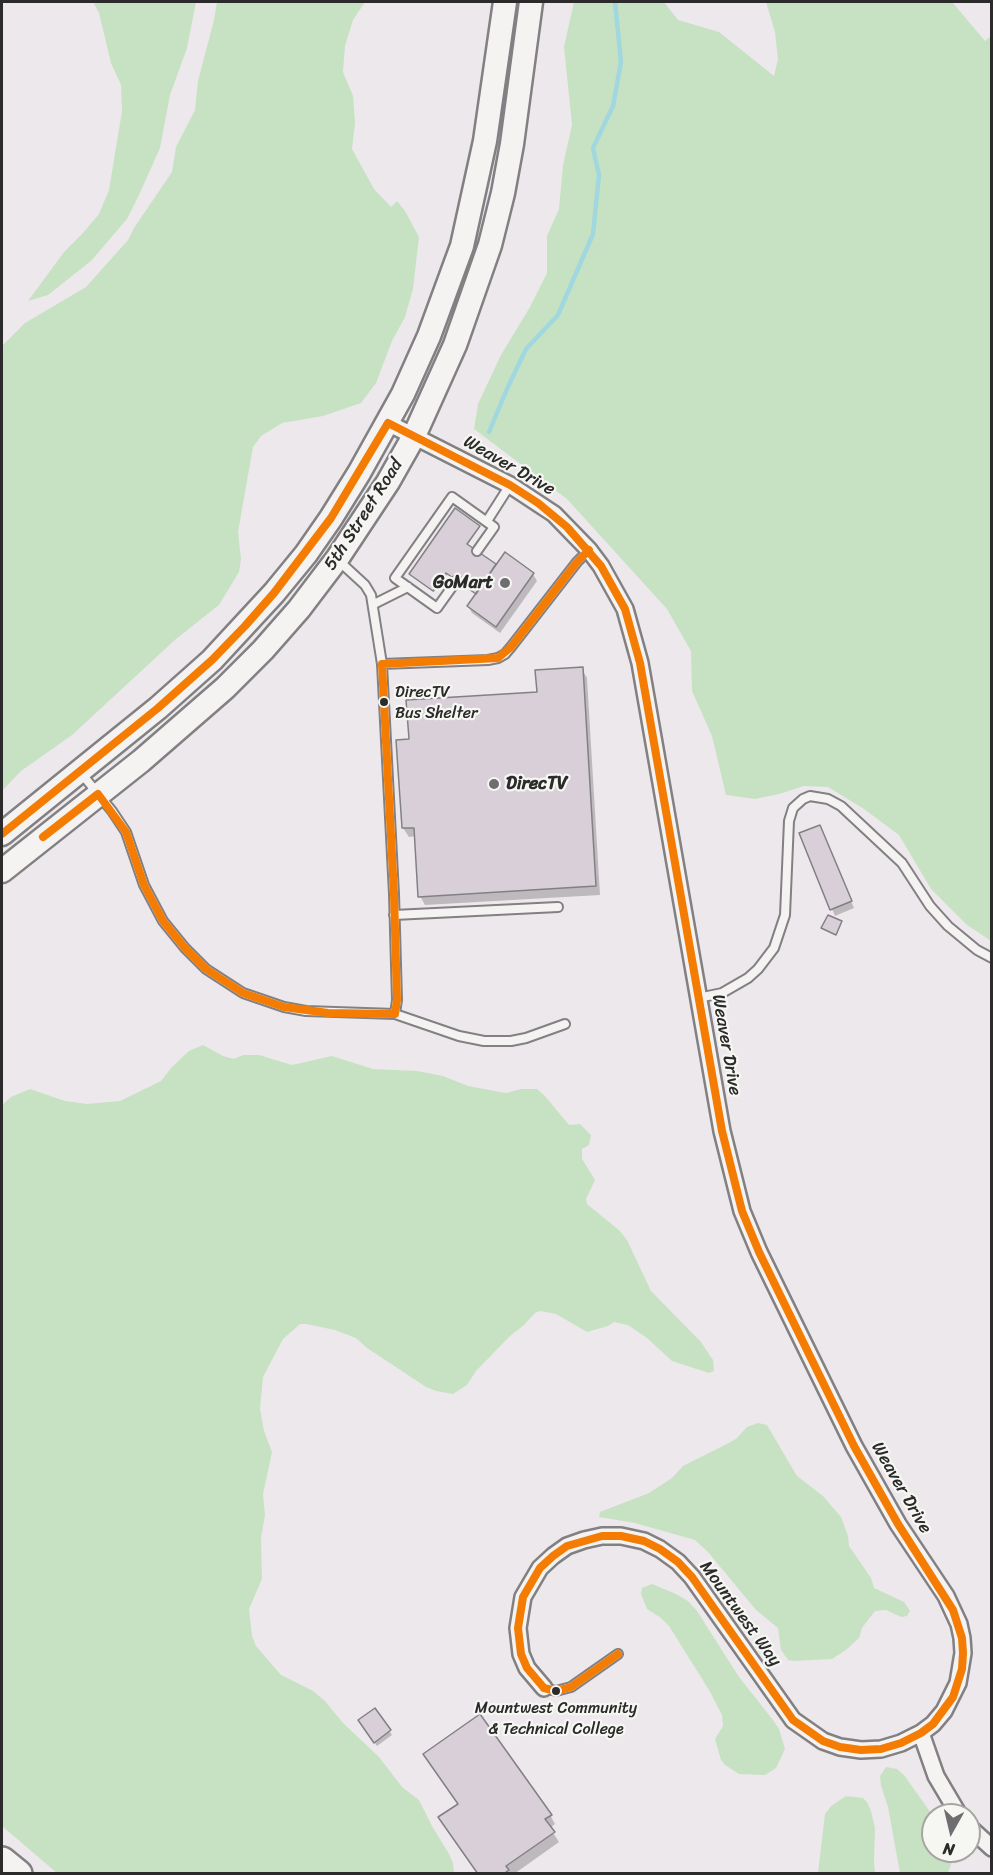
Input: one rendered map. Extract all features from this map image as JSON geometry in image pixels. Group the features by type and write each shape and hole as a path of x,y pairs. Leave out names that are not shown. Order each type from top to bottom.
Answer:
{"highway":[{"path":"2,1861 18,1874"}],"main road":[{"name":"5th Street Road","path":"2,834 158,708 212,660 274,593 332,518 388,423 429,336 462,246 485,141 505,2"},
{"name":"5th Street Road","path":"2,871 149,753 225,688 292,616 365,519 414,436 455,345 490,245 512,144 531,2"}],"street":[{"name":"Weaver Drive","path":"388,423 510,485 554,514 589,550 612,584 633,633 649,710 698,999 732,1177 742,1211 759,1252 832,1403 876,1488 946,1596 959,1623 963,1653 958,1683 944,1711 921,1733"},
{"name":"Mountwest Way","path":"544,1688 527,1668 519,1642 520,1611 530,1581 540,1568 567,1546 584,1539 621,1536 644,1541 678,1562 692,1577 781,1705 807,1731 823,1741 840,1747 861,1750 881,1749 901,1743 921,1733"},
{"path":"921,1733 936,1776 952,1803"}],"lane":[{"path":"486,521 510,485"},
{"path":"457,580 437,608 395,578 452,497 494,527 477,551"},
{"path":"382,664 498,658 511,647 589,550"},
{"path":"337,559 365,585 371,595 382,664 394,915 397,1000 395,1014"},
{"path":"374,604 408,587"},
{"path":"80,771 126,832 144,885 163,921 206,969 243,993 284,1007 328,1013 395,1014 459,1036 493,1041 526,1038 565,1024"},
{"path":"698,999 722,993 748,978 774,948 785,915 789,821 794,808 810,796 828,799 841,806 902,863 930,906 948,926 977,950 992,958"},
{"path":"394,915 558,907"},
{"path":"544,1688 556,1691 571,1688 618,1654"}],"green space":[{"path":"93,2 196,2 187,48 170,95 160,148 127,219 91,261 48,295 28,301 64,252 99,214 109,190 122,111 121,85 111,63 99,13"},
{"path":"217,2 365,2 353,20 345,46 343,72 353,96 355,123 352,149 374,189 391,207 397,201 419,237 413,289 405,317 392,341 376,383 361,403 323,416 282,423 261,436 253,447 238,532 241,559 239,572 219,605 176,639 72,735 21,771 2,791 2,346 25,323 86,287 128,240 172,172 176,147 195,110 198,81"},
{"path":"574,2 664,2 678,20 719,32 774,76 778,59 775,32 766,2 948,2 953,3 985,41 991,36 991,941 967,925 931,889 899,835 864,809 828,787 804,786 755,799 726,795 712,736 692,691 691,651 667,609 567,499 474,429 478,404 501,355 530,307 547,273 547,236 559,209 563,165 572,125 564,47"},
{"path":"203,1045 234,1059 243,1055 259,1055 292,1065 332,1056 373,1069 417,1071 443,1076 468,1086 506,1093 521,1089 537,1089 569,1125 580,1124 591,1135 589,1145 582,1149 582,1159 595,1180 586,1199 587,1204 620,1231 627,1240 651,1291 701,1342 713,1360 714,1371 709,1373 672,1361 647,1338 628,1325 614,1322 587,1332 556,1314 540,1311 510,1336 476,1371 467,1385 453,1394 426,1387 367,1348 356,1338 335,1330 306,1324 300,1324 283,1339 263,1377 260,1409 264,1431 272,1452 263,1494 265,1515 261,1538 262,1579 249,1609 252,1636 256,1646 281,1675 313,1691 325,1701 343,1723 379,1757 402,1787 419,1800 449,1854 454,1873 57,1873 2,1826 2,1105 11,1097 30,1089 65,1101 87,1104 120,1101 161,1081 189,1051"},
{"path":"758,1423 767,1425 797,1476 823,1496 841,1517 849,1546 871,1578 874,1588 904,1602 910,1611 907,1616 901,1617 886,1610 875,1611 862,1628 859,1638 832,1659 788,1660 781,1650 778,1628 756,1610 708,1552 695,1540 635,1523 599,1517 600,1512 649,1493 672,1478 683,1466 727,1444 737,1438 747,1427"},
{"path":"652,1584 688,1601 697,1611 739,1677 779,1729 785,1749 776,1768 765,1775 739,1774 721,1760 715,1739 723,1726 722,1715 669,1626 647,1609 641,1594 642,1588"},
{"path":"886,1767 897,1769 924,1803 921,1803 921,1863 952,1863 948,1873 900,1873 880,1776"},
{"path":"846,1796 863,1798 871,1811 875,1828 875,1873 818,1873 825,1814 831,1806"}],"building":[{"name":"GoMart","path":"455,508 480,526 467,544 496,564 476,594 446,573 433,591 409,574"},
{"name":"GoMart","path":"505,552 534,573 496,627 467,606"},
{"name":"DirecTV","path":"583,667 596,886 418,897 414,828 402,828 396,740 409,739 406,700 537,692 535,670"},
{"path":"820,825 852,901 830,910 799,833"},
{"path":"828,915 842,921 836,935 821,928"},
{"path":"375,1708 391,1730 374,1743 358,1720"},
{"path":"480,1714 552,1815 545,1819 555,1832 506,1866 509,1870 503,1874 478,1874 438,1817 458,1804 423,1754"}],"waterway":[{"path":"489,432 526,349 558,315 593,234 599,175 593,148 613,106 621,62 615,2"}],"transit line":[{"path":"2,834 158,708 212,660 245,626 274,593 331,518 388,423 510,485 538,503 567,527 601,566 625,609 640,663 722,1131 742,1211 759,1252 854,1446 898,1524 953,1610 962,1638 963,1653 962,1669 953,1697 933,1724 901,1743 881,1749 861,1750 840,1747 823,1741 793,1720 692,1577 678,1562 644,1541 621,1536 602,1536 567,1546 553,1556 540,1568 523,1597 518,1628 521,1654 527,1668 544,1688"},
{"path":"43,837 98,794 126,832 144,885 163,921 206,969 243,993 284,1007 328,1013 395,1014 397,1000 394,894 382,664 498,658 511,647 577,562 589,550"},
{"path":"544,1688 556,1691 571,1687 618,1654"}],"place":[{"name":"GoMart","path":"505,583"},
{"name":"DirecTV Bus Shelter","path":"384,702"},
{"name":"DirecTV","path":"494,784"},
{"name":"Mountwest Community & Technical College","path":"556,1691"}]}
